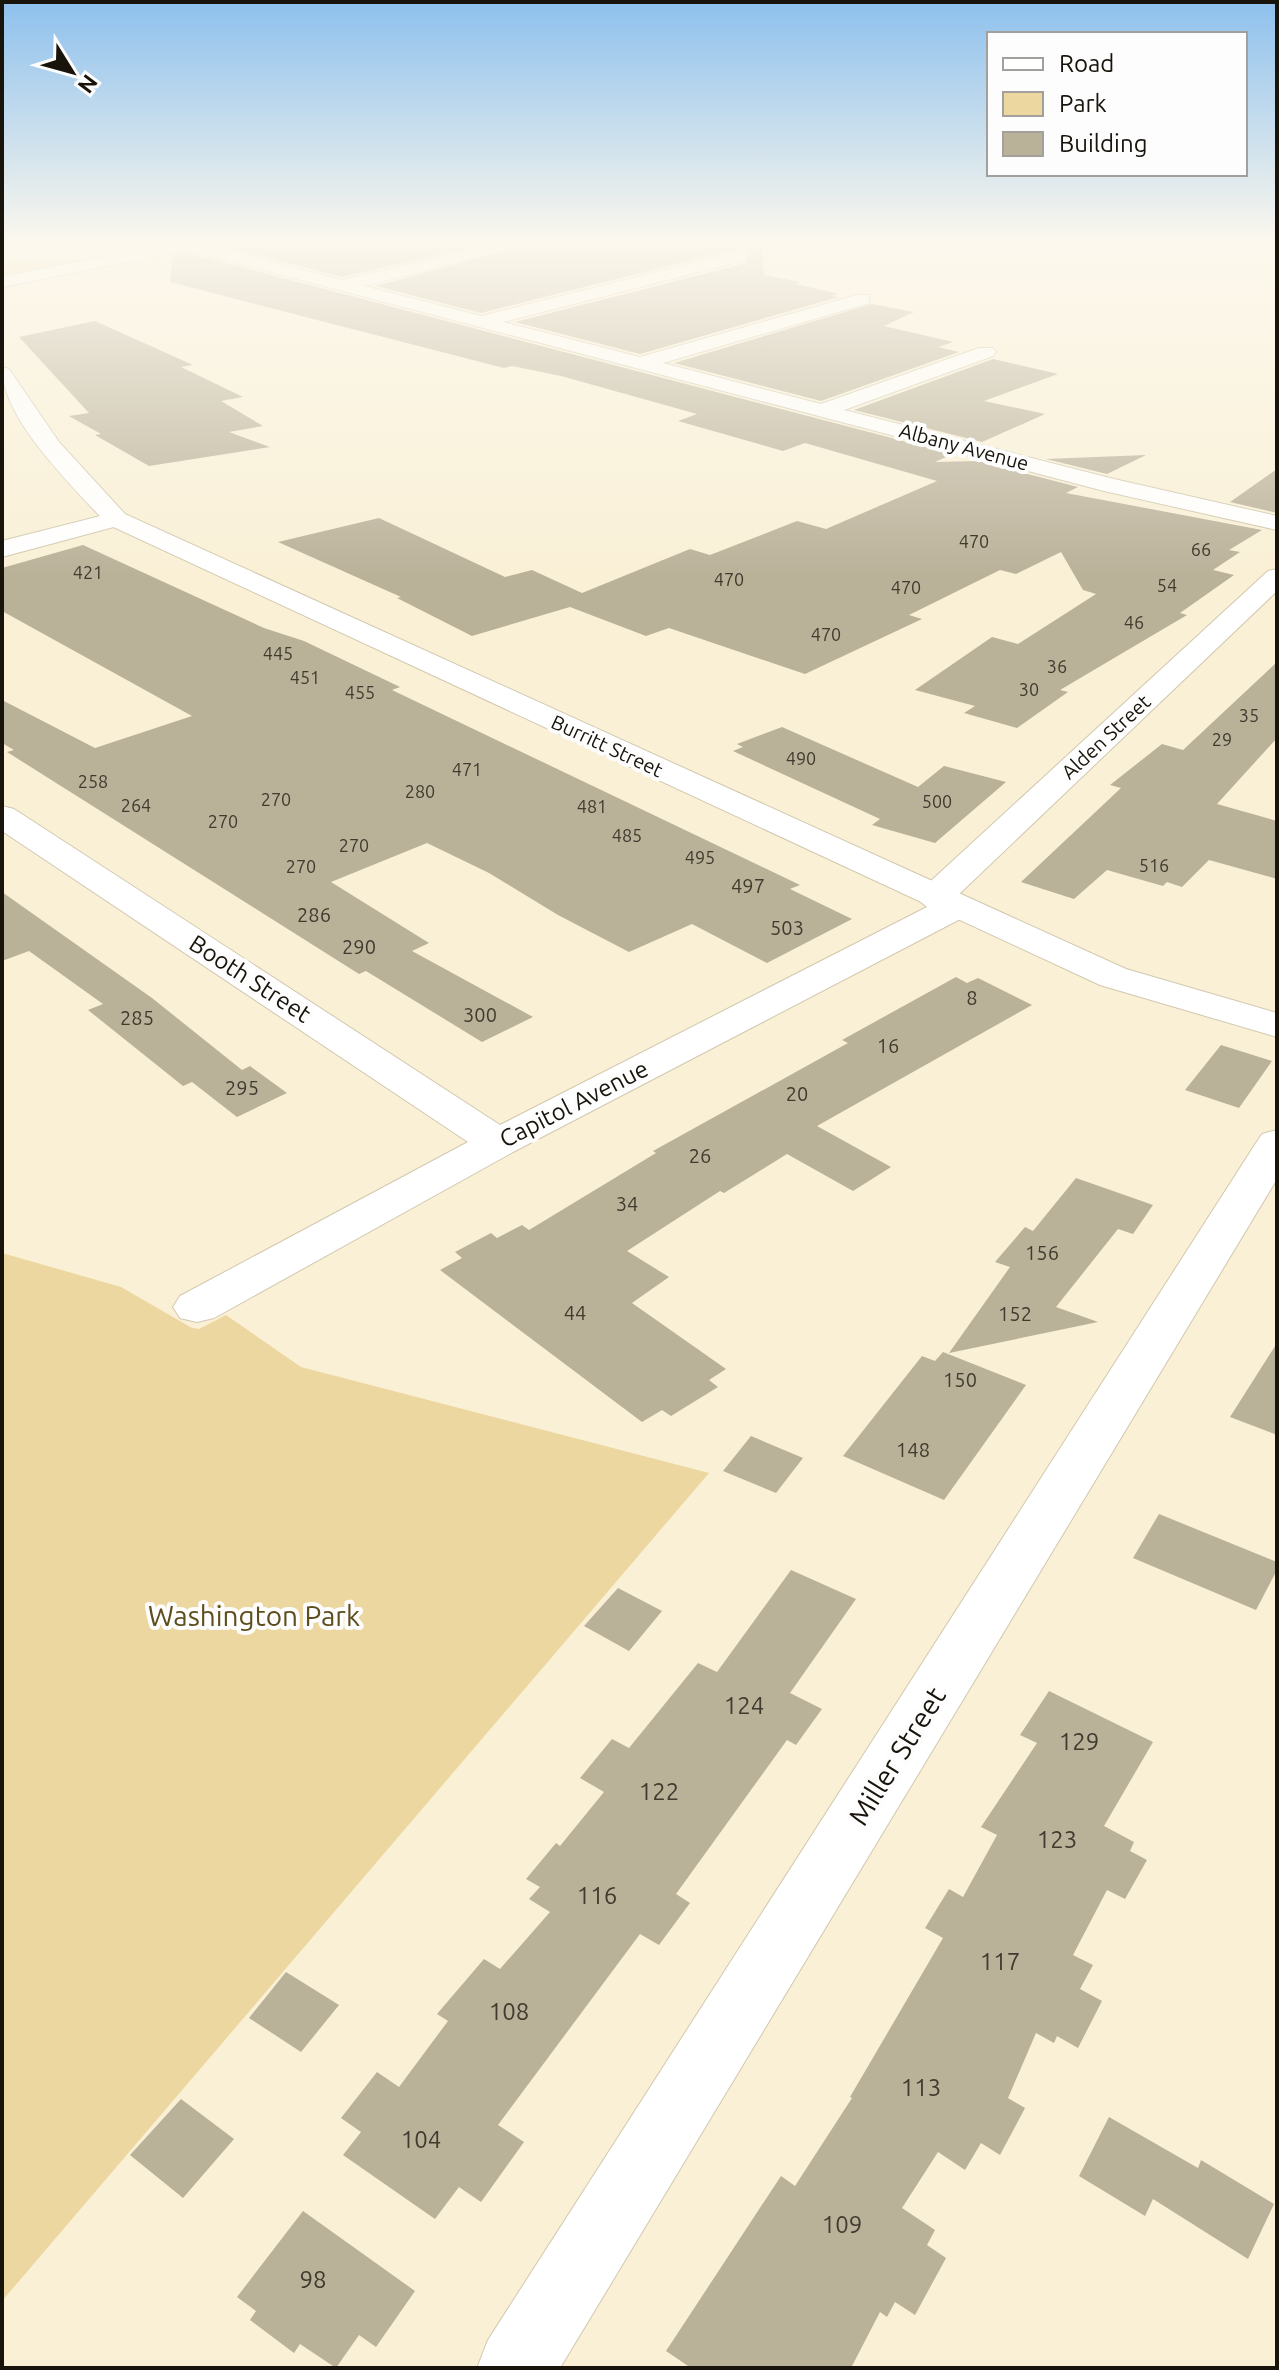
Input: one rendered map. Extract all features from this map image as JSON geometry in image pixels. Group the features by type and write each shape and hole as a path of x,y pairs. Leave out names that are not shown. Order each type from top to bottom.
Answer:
{"street":[{"name":"Albany Avenue","path":"611,355 1112,486 1277,523"},
{"path":"641,362 667,355"},
{"path":"823,410 979,355"},
{"name":"Burritt Street","path":"2,373 51,447 116,519 945,903 1113,977 1277,1025"},
{"path":"2,549 116,519"},
{"name":"Alden Street","path":"945,903 1277,577"},
{"name":"Booth Street","path":"2,816 498,1143"},
{"name":"Capitol Avenue","path":"197,1307 945,903"},
{"name":"Miller Street","path":"516,2368 1277,1143"}],"green space":[{"name":"Washington Park","path":"2,1253 121,1287 192,1328 199,1329 226,1315 301,1367 709,1473 2,2301"}],"building":[{"path":"35,355 170,355 193,365 181,367 243,397 221,401 263,426 229,432 270,447 149,466 69,416 89,413"},
{"path":"452,355 574,355 953,454 935,462 978,461 1078,487 1066,493 1262,530 1229,550 1240,552 1213,570 1234,575 1180,613 1187,615 1060,690 1068,692 1017,728 964,713 975,706 915,690 992,637 1018,644 1096,594 1083,590 1061,552 1016,574 1000,570 909,615 922,619 805,674 669,628 646,636 570,607 472,636 397,598 401,597 278,542 379,518 505,577 532,570 582,593 690,549 710,555 797,521 826,529 937,481 805,443 783,451 678,421 697,414 561,376 512,366 504,368"},
{"path":"702,355 952,355 821,401 674,363"},
{"path":"993,359 1058,374 984,401 1045,414 982,442 854,410"},
{"path":"1146,455 1107,474 1046,459"},
{"path":"1277,469 1277,513 1230,502"},
{"path":"83,545 264,628 304,641 400,687 392,690 800,885 790,889 852,919 767,963 692,924 629,952 558,915 489,873 427,843 331,882 429,943 412,951 533,1017 482,1042 366,971 359,974 7,752 14,750 2,743 2,700 95,748 192,716 2,611 2,568"},
{"path":"1277,662 1277,738 1217,804 1277,821 1277,879 1209,860 1182,887 1167,882 1163,886 1107,870 1074,899 1021,882 1121,788 1110,785 1162,744 1183,750"},
{"path":"782,727 918,787 944,766 1006,782 935,843 872,825 880,819 733,751 743,747 737,744"},
{"path":"2,892 152,998 242,1070 250,1066 287,1093 237,1117 192,1082 183,1086 88,1010 103,1004 29,951 2,961"},
{"path":"956,977 967,983 978,978 1032,1005 817,1126 891,1167 853,1191 787,1154 724,1193 720,1191 627,1251 669,1277 632,1303 726,1369 709,1380 718,1387 671,1416 662,1410 642,1422 440,1270 462,1258 455,1252 491,1233 497,1238 522,1225 529,1230 656,1153 653,1151 848,1043 842,1040"},
{"path":"1221,1045 1272,1061 1239,1108 1185,1090"},
{"path":"1076,1178 1153,1205 1133,1234 1118,1229 1056,1307 1098,1322 949,1353 1010,1267 995,1262 1025,1227 1033,1231"},
{"path":"1277,1343 1277,1435 1230,1417"},
{"path":"943,1352 1026,1385 944,1500 843,1456 922,1356 935,1361"},
{"path":"751,1436 803,1458 776,1493 723,1471"},
{"path":"1159,1514 1277,1562 1277,1570 1256,1610 1133,1558"},
{"path":"791,1570 856,1599 790,1693 822,1709 796,1745 787,1740 676,1894 690,1903 659,1945 640,1934 498,2125 524,2142 481,2202 459,2187 435,2219 343,2155 361,2132 341,2118 377,2072 399,2087 448,2021 437,2014 484,1959 500,1969 550,1912 529,1899 540,1887 526,1879 556,1843 560,1846 604,1792 580,1778 612,1739 629,1748 698,1663 717,1672"},
{"path":"618,1588 662,1611 629,1651 584,1626"},
{"path":"1049,1691 1153,1742 1104,1826 1134,1842 1130,1851 1147,1860 1125,1899 1107,1890 1073,1955 1093,1965 1080,1989 1102,2001 1078,2048 1057,2036 1054,2043 1036,2033 1008,2098 1025,2108 1000,2155 981,2143 965,2170 938,2152 902,2208 935,2230 927,2245 946,2258 915,2315 895,2302 887,2317 880,2312 851,2368 691,2368 666,2351 781,2176 795,2186 852,2098 943,1938 925,1928 949,1889 963,1897 997,1835 981,1827 1037,1743 1020,1735"},
{"path":"286,1972 339,2005 301,2052 249,2018"},
{"path":"181,2099 234,2139 183,2198 130,2155"},
{"path":"1109,2117 1198,2168 1201,2160 1274,2204 1248,2259 1153,2199 1145,2216 1079,2176"},
{"path":"303,2211 415,2291 376,2347 359,2335 336,2368 300,2344 294,2353 250,2320 256,2311 237,2297"}]}
